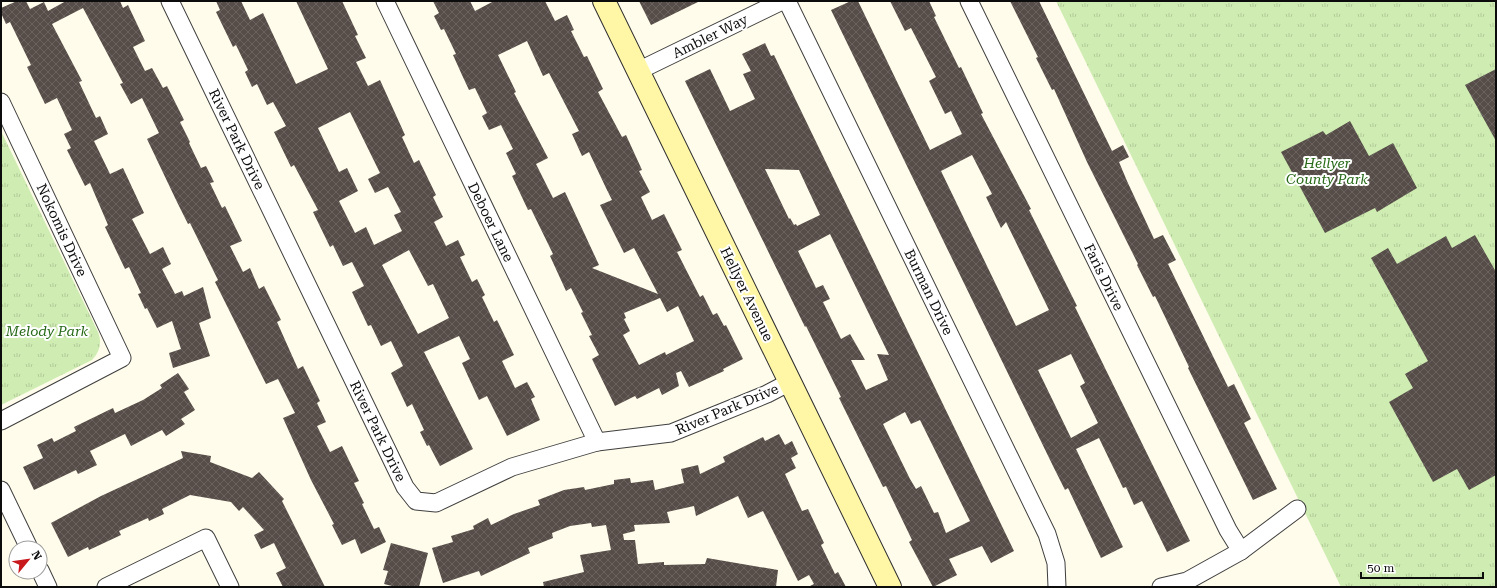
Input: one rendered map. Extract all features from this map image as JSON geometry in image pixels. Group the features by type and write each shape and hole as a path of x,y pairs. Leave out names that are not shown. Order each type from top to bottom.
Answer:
{"street":[{"name":"River Park Drive","path":"170,1 405,487 416,501 436,503 512,468 597,442 670,433 767,394 790,382"},
{"name":"Deboer Lane","path":"385,1 597,442"},
{"name":"Hellyer Avenue","path":"604,1 890,587"},
{"name":"Ambler Way","path":"638,71 782,1"},
{"name":"Burman Drive","path":"787,1 1047,534 1056,562 1057,587"},
{"name":"Faris Drive","path":"969,1 1228,530 1241,551"},
{"name":"Nokomis Drive","path":"1,102 122,358 1,420"},
{"path":"1,490 25,540"},
{"path":"1161,587 1187,581 1241,551 1297,509"},
{"path":"106,587 206,538 230,587"}],"green space":[{"name":"Hellyer County Park","path":"1056,1 1496,1 1496,587 1341,587"},
{"name":"Melody Park","path":"1,131 98,332 100,343 97,353 92,360 1,405"}],"building":[{"path":"17,1 26,1 30,9 44,2 48,11 66,1 120,1 123,8 128,5 145,41 133,47 145,71 152,68 163,88 167,86 184,120 180,122 201,168 206,166 214,182 210,183 222,208 225,206 242,241 230,246 243,272 250,268 259,289 264,286 281,320 277,322 298,369 303,366 320,401 317,403 326,422 317,426 330,452 342,446 359,481 354,483 364,503 362,504 374,529 379,527 386,542 361,554 355,539 342,545 332,525 334,524 311,480 283,418 295,413 278,379 266,384 215,282 218,280 190,223 188,224 147,139 159,133 142,98 131,104 120,84 123,83 83,8 52,24 82,81 79,82 96,118 100,116 108,134 94,141 110,174 123,168 144,213 132,219 150,254 163,247 171,264 162,269 175,294 182,291 184,296 203,287 211,318 199,323 210,356 173,368 169,353 181,349 172,321 157,328 147,308 145,309 138,294 141,293 129,267 125,269 105,227 108,225 90,183 85,186 67,150 71,148 64,134 72,130 57,98 45,104 27,67 31,65 10,22 6,24 1,13 1,8"},
{"path":"216,1 241,1 250,20 263,13 296,84 328,69 296,1 342,1 358,35 355,36 366,58 356,62 368,86 380,80 405,135 402,137 414,163 419,160 436,195 433,197 443,217 434,222 446,246 458,240 465,255 460,257 472,282 477,279 485,295 482,297 494,322 497,320 514,355 502,361 515,388 527,382 535,397 531,399 540,420 507,436 487,396 479,400 462,363 470,359 459,336 424,352 473,449 440,466 420,432 424,430 412,404 407,407 391,373 403,366 391,341 381,346 371,325 368,326 352,292 364,286 352,262 343,266 333,245 330,247 313,212 318,210 294,165 291,167 274,132 286,126 273,102 267,105 257,84 252,87 245,72 248,70 236,45 233,47 216,12 220,10","holes":["350,112 380,173 368,179 375,193 388,187 401,212 394,215 402,231 374,245 366,227 355,233 339,201 358,191 347,168 339,172 318,128","409,250 428,286 433,284 449,318 418,334 382,265"]},
{"path":"433,1 470,1 475,11 494,1 545,1 555,21 567,15 574,30 571,31 584,57 587,56 603,89 598,92 622,137 626,135 642,170 639,171 650,192 641,197 652,220 664,214 682,250 677,252 700,297 703,295 713,315 717,313 724,326 726,325 743,359 723,369 724,371 689,387 681,371 676,373 679,386 662,395 659,388 637,399 635,396 615,406 592,359 599,355 589,336 592,335 581,313 583,312 571,288 566,291 550,256 553,254 531,209 528,210 512,176 516,174 506,153 513,149 501,125 489,130 482,116 487,113 475,88 469,90 453,55 456,54 444,29 441,30 434,16 439,13","holes":["527,41 543,76 549,73 579,131 572,134 582,156 589,152 612,200 600,205 624,253 634,248 658,294 592,268 599,265 565,192 553,198 536,164 548,158 514,93 516,92 498,55","660,298 667,312 678,306 694,341 666,355 665,352 639,365 623,335 630,331 624,319 626,318 624,313"]},
{"path":"639,1 700,1 651,25"},
{"path":"851,1 858,1 930,150 962,134 951,111 945,114 929,81 936,77 911,28 905,31 890,1 929,1 936,16 934,17 959,68 961,67 983,113 981,114 1031,209 1029,210 1077,306 1075,307 1190,541 1167,552 1142,501 1134,505 1126,487 1123,488 1099,438 1076,449 1123,547 1101,558 1068,488 1065,490 1053,466 831,10","holes":["972,155 992,194 986,197 1001,228 1006,222 1049,310 1016,326 941,171","1071,354 1085,383 1080,386 1098,423 1071,438 1038,370"]},
{"path":"1010,1 1039,1 1112,151 1123,145 1129,157 1119,162 1127,181 1154,239 1163,235 1176,260 1168,264 1228,387 1234,384 1251,419 1244,423 1277,489 1253,500 1188,368 1189,367 1155,296 1153,297 1087,162 1054,89 1052,90 1036,58 1038,57"},
{"path":"765,43 771,56 774,55 1014,551 991,563 982,546 949,559 957,575 933,587 909,542 912,540 886,486 883,487 839,398 841,397 806,326 805,327 685,81 710,69 730,111 755,99 743,74 751,71 742,54","holes":["765,169 799,170 820,215 797,226 796,224 794,225 790,218 789,219","830,234 889,355 877,354 888,380 866,390 851,360 865,360 850,334 841,339 823,302 830,299 823,285 816,288 798,251","905,412 911,424 920,420 970,521 946,533 938,512 934,513 921,486 916,489 910,479 883,424"]},
{"path":"1496,69 1496,141 1465,85"},
{"path":"1350,121 1369,156 1393,143 1417,188 1377,212 1375,208 1325,233 1281,152 1323,131 1326,135"},
{"path":"1475,235 1496,272 1496,475 1469,490 1457,469 1433,482 1389,402 1413,388 1405,374 1428,361 1371,258 1388,248 1397,264 1446,236 1452,248"},
{"path":"178,373 189,389 184,392 195,410 181,419 185,424 166,436 162,430 131,446 125,434 90,451 97,465 78,474 76,470 34,490 23,467 43,458 37,445 52,438 54,442 76,431 74,427 113,408 115,413 143,400 162,388 160,385"},
{"path":"779,434 785,445 792,441 798,454 791,458 796,468 785,474 802,511 808,509 824,543 821,545 835,574 838,572 846,587 808,587 814,584 809,575 798,581 763,511 748,518 738,496 696,516 694,506 667,512 670,523 634,525 635,531 623,534 624,540 635,540 638,564 664,562 664,565 705,564 707,558 778,570 776,587 544,587 543,582 584,572 580,555 611,550 606,525 592,527 591,523 570,526 552,533 553,538 528,548 530,553 481,576 479,571 443,583 432,548 453,542 451,536 474,529 473,526 488,518 491,525 514,514 540,505 538,500 564,490 584,487 585,490 614,484 614,480 630,478 631,483 653,480 655,490 684,483 681,469 698,465 700,474 725,462 723,457 763,437 765,441"},
{"path":"181,451 211,456 210,462 252,478 259,472 284,499 282,501 325,587 283,587 276,573 286,568 274,543 261,549 254,535 264,530 243,507 239,511 231,502 190,495 162,509 164,514 149,521 148,518 119,531 121,535 89,550 88,547 68,557 51,523 101,496 183,458"},
{"path":"391,543 428,553 419,587 396,587 384,584 388,571 383,570"}]}
